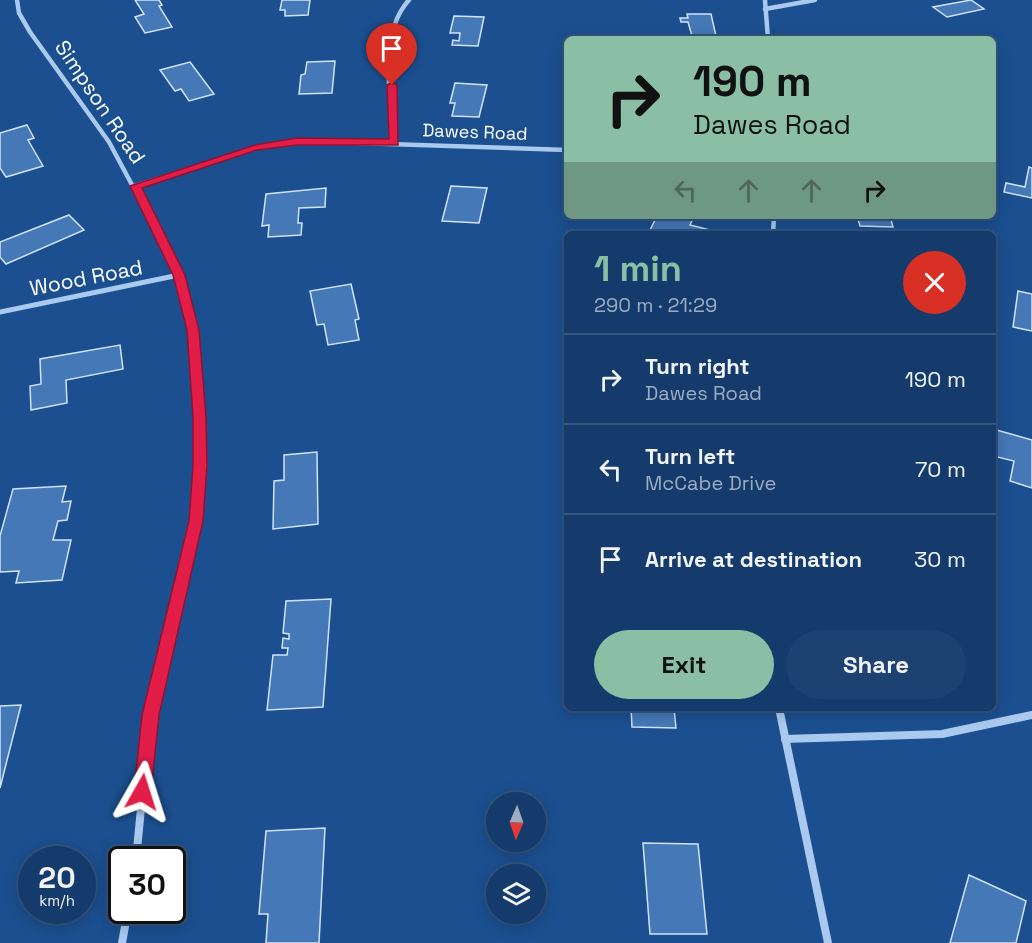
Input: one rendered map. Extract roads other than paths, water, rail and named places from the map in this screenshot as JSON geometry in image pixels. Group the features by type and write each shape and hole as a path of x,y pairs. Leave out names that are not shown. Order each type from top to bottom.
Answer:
{"street":[{"name":"Simpson Road","path":"17,0 19,13 30,32 109,142 135,186 179,275 193,330 200,466 196,521 150,715 137,846"},
{"path":"394,142 391,33 401,5 409,0"},
{"path":"765,0 768,36"},
{"path":"765,9 815,0"},
{"name":"Dawes Road","path":"135,186 255,148 297,141 394,142 564,150"},
{"name":"Wood Road","path":"0,312 126,288 179,275"},
{"path":"779,711 828,943"},
{"path":"785,740 942,734 1032,715"},
{"path":"122,943 125,924"}]}
